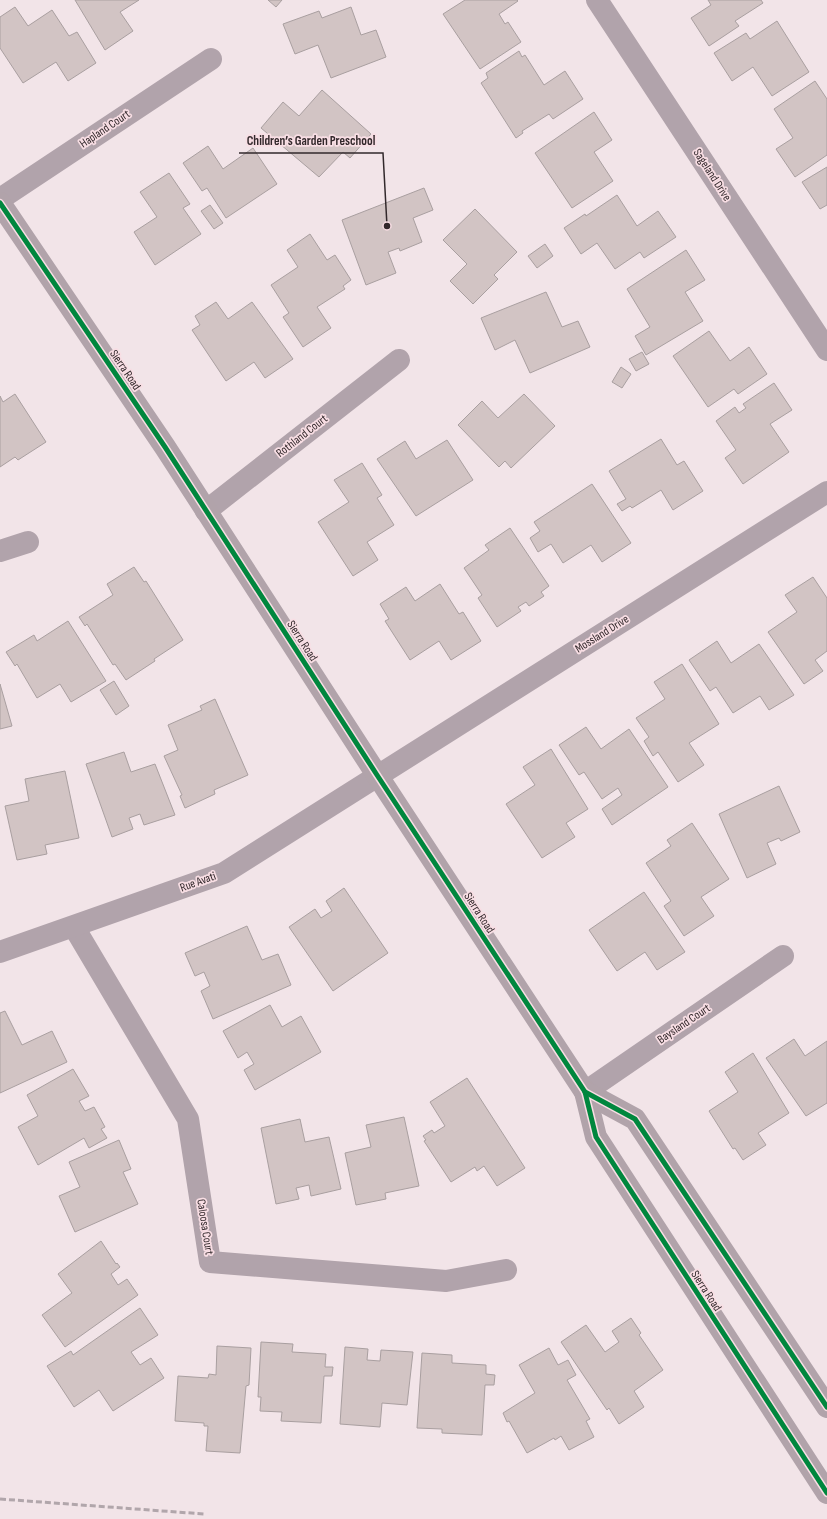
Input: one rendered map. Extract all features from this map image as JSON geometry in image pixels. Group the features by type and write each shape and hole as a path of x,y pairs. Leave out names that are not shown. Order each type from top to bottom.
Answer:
{"main road":[{"name":"Sierra Road","path":"0,203 165,447 377,775 585,1092 596,1137 827,1493"},
{"name":"Sierra Road","path":"585,1092 635,1119 827,1408"}],"street":[{"name":"Sageland Drive","path":"597,0 827,350"},
{"name":"Hapland Court","path":"0,199 210,59"},
{"name":"Rothland Court","path":"206,511 399,360"},
{"name":"Mossland Drive","path":"377,775 827,492"},
{"path":"0,550 28,542"},
{"name":"Rue Avati","path":"0,952 224,873 377,775"},
{"name":"Caloosa Court","path":"74,927 188,1118 210,1262 446,1281 506,1270"},
{"name":"Baysland Court","path":"585,1092 783,956"}],"building":[{"path":"75,0 139,0 120,12 133,31 105,50"},
{"path":"268,0 282,0 276,7"},
{"path":"465,0 518,1 499,14 505,24 508,22 521,42 480,69 443,14"},
{"path":"708,0 761,0 763,3 735,21 739,26 709,46 691,18 711,5"},
{"path":"15,7 28,26 52,10 69,36 77,32 96,63 68,81 56,62 23,83 0,48 0,17"},
{"path":"351,7 361,35 376,30 386,57 331,78 318,45 295,54 283,24 319,11 322,18"},
{"path":"777,21 809,72 772,96 753,67 732,81 714,53 746,33 750,39"},
{"path":"519,51 522,57 525,55 544,85 565,71 583,99 553,119 549,114 522,131 523,133 516,138 481,83 488,78 486,73"},
{"path":"815,81 827,99 827,155 795,177 776,149 793,138 774,109"},
{"path":"322,90 371,134 350,158 343,152 319,177 261,128 283,102 299,116"},
{"path":"594,112 612,140 594,152 613,181 572,208 535,153"},
{"path":"208,146 223,169 253,148 277,184 226,218 207,188 202,191 183,163"},
{"path":"827,167 827,205 820,209 802,182"},
{"path":"169,173 190,204 183,208 201,234 155,265 134,232 157,217 140,192"},
{"path":"424,188 433,210 413,218 422,242 400,251 399,248 388,252 396,273 366,285 342,220"},
{"path":"617,195 637,226 658,211 676,237 644,258 640,252 615,269 597,243 581,254 564,228 585,214 586,216"},
{"path":"210,205 223,223 214,229 201,211"},
{"path":"475,209 517,252 494,275 498,279 473,304 450,281 467,264 443,240"},
{"path":"310,234 327,260 335,255 351,280 343,286 345,289 317,307 331,328 303,347 283,317 289,313 271,285 298,267 287,250"},
{"path":"545,244 553,256 537,268 528,256"},
{"path":"686,250 705,280 685,292 703,321 646,355 635,336 650,327 627,289"},
{"path":"546,292 562,327 578,321 590,347 530,373 515,340 495,350 481,318"},
{"path":"216,302 228,319 252,302 293,359 265,378 254,362 226,381 192,330 200,325 195,316"},
{"path":"709,331 730,361 749,347 767,374 738,394 734,389 708,407 673,356"},
{"path":"642,352 649,364 636,371 629,359"},
{"path":"621,367 631,374 622,388 612,382"},
{"path":"774,383 792,410 770,424 789,452 743,484 725,458 736,450 716,421 735,407 739,413 746,408 743,404"},
{"path":"15,394 46,442 18,460 15,457 0,467 0,396 3,402"},
{"path":"524,394 555,426 511,468 505,461 499,467 458,425 482,401 498,418"},
{"path":"661,439 677,465 684,461 703,491 673,510 661,490 632,508 630,506 622,511 617,504 626,499 609,471"},
{"path":"447,440 473,480 416,516 377,459 405,441 416,459"},
{"path":"362,463 382,495 377,498 394,525 367,542 378,560 353,576 318,522 349,502 334,480"},
{"path":"592,484 631,543 602,562 591,545 563,563 551,544 538,552 530,538 540,531 534,522"},
{"path":"510,528 549,586 541,592 544,596 529,606 526,602 518,607 521,611 497,627 478,598 482,595 464,568 489,550 485,545"},
{"path":"134,567 144,582 146,581 183,640 126,680 115,664 113,665 87,624 85,626 79,617 113,595 107,584"},
{"path":"813,577 827,598 827,651 815,660 823,671 804,684 768,632 797,612 785,595"},
{"path":"440,584 459,614 463,612 481,641 451,660 439,641 410,660 385,621 389,619 380,604 406,587 415,601"},
{"path":"68,621 106,681 71,702 60,684 37,698 17,664 15,666 6,652 34,635 37,641"},
{"path":"717,641 731,663 759,644 794,695 769,710 760,696 733,713 716,687 710,691 689,660"},
{"path":"682,664 719,724 689,743 704,765 678,782 658,752 653,756 644,741 649,737 636,718 665,699 654,682"},
{"path":"114,681 129,706 116,715 100,690"},
{"path":"0,684 12,726 0,729"},
{"path":"215,699 248,775 214,790 215,794 185,808 180,796 182,795 164,756 178,750 168,725 202,710 200,706"},
{"path":"586,727 601,749 629,729 668,787 612,825 602,809 622,795 618,788 602,799 584,772 579,775 559,745"},
{"path":"551,749 588,809 566,823 575,837 542,858 506,804 535,785 523,767"},
{"path":"124,752 131,772 155,764 175,815 144,825 140,814 129,818 133,829 112,837 86,764"},
{"path":"65,771 79,838 45,845 47,854 17,860 5,806 29,801 25,779"},
{"path":"779,786 800,832 781,841 779,838 767,843 776,864 747,878 719,814"},
{"path":"692,823 729,879 701,897 714,916 684,936 664,906 671,901 646,863 671,846 667,840"},
{"path":"344,888 388,953 333,991 289,927 315,909 321,918 332,911 326,901"},
{"path":"644,892 685,952 657,970 645,952 617,971 589,930"},
{"path":"247,926 262,960 278,954 291,985 213,1019 201,991 210,986 204,972 195,976 185,953"},
{"path":"270,1005 282,1027 301,1016 321,1052 255,1090 244,1070 254,1064 247,1052 238,1058 223,1031"},
{"path":"5,1011 22,1045 52,1031 67,1062 0,1093 0,1013"},
{"path":"794,1039 805,1056 827,1041 827,1103 806,1116 766,1058"},
{"path":"753,1053 789,1113 758,1133 766,1145 743,1160 735,1148 733,1149 709,1111 738,1092 725,1072"},
{"path":"73,1069 89,1096 79,1101 85,1111 94,1107 105,1127 101,1129 107,1138 89,1148 84,1138 38,1165 18,1127 38,1116 27,1095"},
{"path":"467,1078 525,1168 497,1186 484,1166 477,1171 475,1167 451,1182 424,1141 426,1140 423,1136 432,1130 434,1133 445,1126 430,1102"},
{"path":"404,1117 419,1186 385,1193 386,1199 356,1205 345,1153 371,1147 366,1125"},
{"path":"300,1119 305,1142 329,1137 341,1189 311,1196 309,1185 296,1188 299,1199 276,1204 261,1128"},
{"path":"119,1140 131,1169 123,1172 138,1204 75,1232 59,1196 80,1187 69,1162"},
{"path":"101,1241 116,1264 117,1263 120,1267 111,1274 118,1285 127,1279 138,1295 65,1347 42,1315 72,1293 58,1274"},
{"path":"140,1308 158,1335 131,1352 140,1365 151,1358 164,1378 113,1411 99,1390 74,1407 47,1366 71,1351 73,1355"},
{"path":"631,1318 641,1333 639,1335 663,1370 634,1391 644,1407 619,1424 609,1408 607,1410 561,1342 586,1325 605,1352 619,1342 612,1331"},
{"path":"261,1342 293,1344 292,1352 326,1354 325,1367 333,1367 332,1376 324,1376 321,1423 281,1421 282,1412 260,1411 261,1397 258,1397"},
{"path":"217,1346 251,1348 249,1385 246,1386 240,1453 206,1451 208,1426 204,1426 204,1423 175,1421 178,1376 208,1378 209,1374 216,1375"},
{"path":"345,1347 368,1349 367,1360 380,1361 381,1350 413,1352 407,1405 382,1403 380,1427 340,1424"},
{"path":"549,1348 558,1365 568,1360 576,1375 567,1380 590,1419 586,1421 594,1437 569,1450 561,1436 555,1440 554,1438 527,1453 509,1421 507,1422 503,1413 535,1393 519,1365"},
{"path":"422,1353 452,1355 452,1363 486,1365 486,1374 495,1375 494,1385 485,1385 482,1435 442,1433 442,1429 417,1428"}],"railway":[{"path":"0,1499 204,1514"}],"cycle path":[{"path":"0,203 165,447 377,775 585,1092 596,1137 827,1493"},
{"path":"585,1092 635,1119 827,1407"}],"place":[{"name":"Children’s Garden Preschool","path":"387,226"}]}
